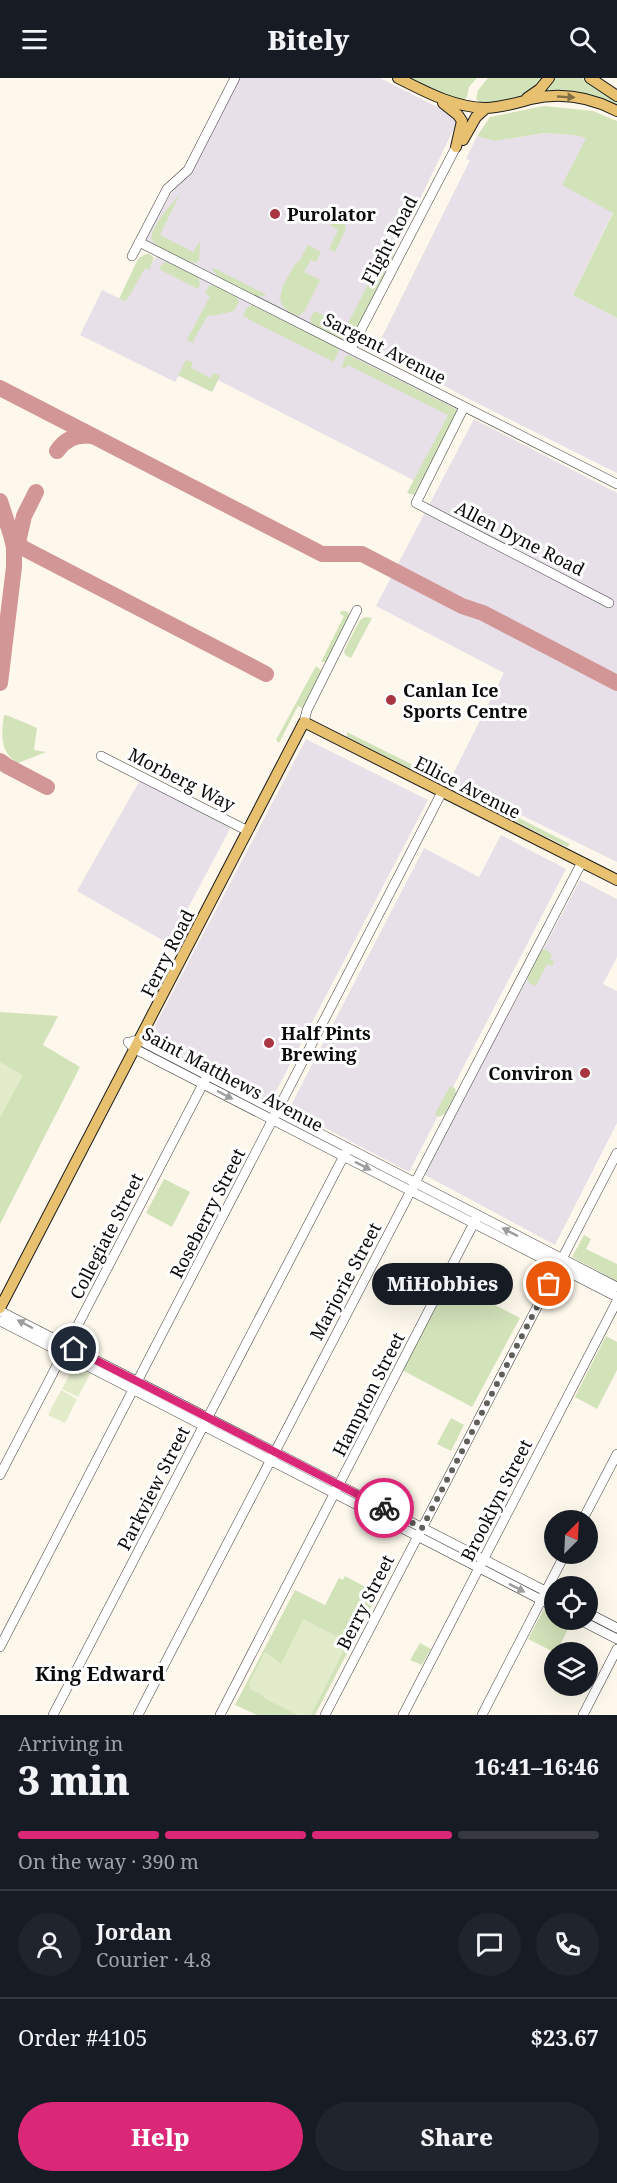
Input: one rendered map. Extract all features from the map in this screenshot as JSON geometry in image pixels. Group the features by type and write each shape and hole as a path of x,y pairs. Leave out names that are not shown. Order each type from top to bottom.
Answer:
{"main road":[{"path":"398,78 459,105 486,108 551,96 593,101 617,111"},
{"path":"522,102 540,89 549,78"},
{"path":"590,78 617,96"},
{"path":"435,96 454,111 462,121 456,147"},
{"path":"456,147 476,117 486,108"},
{"name":"Ellice Avenue","path":"304,722 617,880"},
{"name":"Ferry Road","path":"0,1309 304,722"}],"street":[{"path":"132,256 167,189 188,170 235,78"},
{"name":"Flight Road","path":"351,349 456,147"},
{"name":"Sargent Avenue","path":"139,242 617,484"},
{"name":"Allen Dyne Road","path":"464,407 416,503 609,603"},
{"name":"Ferry Road","path":"304,722 307,710 357,610"},
{"name":"Morberg Way","path":"101,756 248,831"},
{"name":"Roseberry Street","path":"0,1647 442,792"},
{"name":"Marjorie Street","path":"138,1715 582,862"},
{"name":"Saint Matthews Avenue","path":"138,1045 560,1263 617,1299"},
{"name":"Collegiate Street","path":"0,1475 205,1079"},
{"name":"Parkview Street","path":"53,1715 346,1152"},
{"name":"Berry Street","path":"325,1715 617,1153"},
{"name":"Hampton Street","path":"220,1715 476,1219"},
{"name":"Saint Matthews Avenue","path":"560,1263 617,1287"},
{"name":"Brooklyn Street","path":"403,1715 617,1299"},
{"path":"0,1309 65,1350"},
{"path":"0,1321 65,1350 544,1594"},
{"path":"588,1510 617,1454"},
{"path":"482,1715 544,1603"},
{"path":"598,1618 617,1628"},
{"path":"598,1629 617,1639"},
{"path":"583,1715 617,1649"}],"shaded area":[{"path":"239,78 380,78 459,118 346,352 458,408 421,484 218,380 212,392 179,376 175,382 80,335 102,290 125,301 145,262 151,265 160,250 143,242"},
{"path":"544,133 586,138 613,212 573,295 617,318 617,473 461,395 377,347 470,160 466,159 477,136 495,141"},
{"path":"474,419 617,493 617,862 450,780 504,673 376,606"},
{"path":"306,739 428,800 271,1101 149,1037"},
{"path":"140,780 231,827 169,944 77,891"},
{"path":"501,835 566,869 409,1172 289,1109 424,848 479,877"},
{"path":"580,880 617,899 617,957 603,984 617,991 617,1123 555,1245 423,1174"}],"green space":[{"path":"407,78 477,78 469,87 464,100 455,99"},
{"path":"488,78 546,78 524,95 481,103 476,99 478,90"},
{"path":"552,78 582,78 617,102 617,107 541,94"},
{"path":"544,106 593,111 617,121 617,318 573,295 613,213 562,185 586,138 544,133 495,141 477,136 490,117"},
{"path":"180,194 160,235 193,252 200,241 199,260 196,263 171,254 158,246 151,238 159,220"},
{"path":"334,217 344,222 346,229 335,252 329,249 338,230 330,225"},
{"path":"308,245 321,252 316,262 311,260 304,272 320,280 304,312 298,316 288,311 280,299 283,286"},
{"path":"387,247 394,255 353,336 341,339 313,325 310,320 314,311 347,325"},
{"path":"146,254 154,258 149,270 145,268 125,301 119,299 138,259"},
{"path":"167,262 198,277 200,284 198,289 159,269 163,263"},
{"path":"212,269 265,296 257,297 218,277"},
{"path":"215,285 236,296 239,302 234,311 208,315 193,341 195,344 187,340 210,296 205,293 209,286"},
{"path":"252,305 335,346 339,350 334,362 250,320 243,315"},
{"path":"349,355 456,409 457,412 414,495 407,493 448,415 348,365 345,368 342,367 345,357"},
{"path":"186,360 193,362 191,368 211,378 214,373 220,376 212,392 178,375"},
{"path":"341,611 347,611 350,616 327,662 321,662 344,616 340,614"},
{"path":"365,617 372,618 351,658 345,655 344,651 360,620"},
{"path":"316,666 322,671 304,709 298,706 279,743 276,740"},
{"path":"4,715 37,728 34,750 46,752 18,763 12,759 3,743"},
{"path":"347,732 423,770 417,772 347,737"},
{"path":"493,805 570,844 567,847 494,811"},
{"path":"544,949 552,954 550,959 554,962 552,966 547,964 536,986 529,983 527,978 540,951"},
{"path":"0,1012 58,1016 43,1045 80,1067 0,1224"},
{"path":"0,1062 23,1075 0,1118"},
{"path":"450,1086 455,1088 456,1094 445,1114 438,1117 435,1114"},
{"path":"164,1179 190,1192 172,1227 146,1213"},
{"path":"584,1235 591,1239 586,1249 617,1264 617,1281 572,1257"},
{"path":"448,1281 520,1318 472,1407 402,1370"},
{"path":"606,1336 617,1342 617,1370 597,1409 575,1397"},
{"path":"74,1366 90,1374 78,1397 62,1389"},
{"path":"61,1390 77,1399 65,1423 48,1415"},
{"path":"451,1418 464,1425 451,1451 437,1444"},
{"path":"345,1576 378,1594 315,1715 257,1715 235,1705 295,1590 325,1605 339,1578 343,1580"},
{"path":"544,1609 544,1630 568,1630 562,1642 544,1642 544,1647 528,1639"},
{"path":"303,1619 348,1642 311,1715 297,1715 264,1698 251,1690 249,1683 265,1652 281,1664"},
{"path":"420,1643 431,1649 422,1665 410,1660"}],"taxiway":[{"path":"0,388 322,554 362,554 462,606 483,613 617,683"},
{"path":"57,451 72,438 92,436"},
{"path":"16,551 24,516 36,492"},
{"path":"0,501 11,535 23,548 266,674"},
{"path":"0,683 14,567 14,547 11,535"},
{"path":"0,761 47,787"}],"way so far":[{"path":"384,1508 422,1528 549,1284"}],"place":[{"name":"Purolator","path":"275,214"},
{"name":"Canlan Ice Sports Centre","path":"391,700"},
{"name":"Half Pints Brewing","path":"269,1043"},
{"name":"Conviron","path":"585,1073"},
{"name":"MiHobbies","path":"549,1284"}],"district":[{"name":"King Edward","path":"100,1673"}],"route":[{"path":"74,1349 384,1508"}]}
